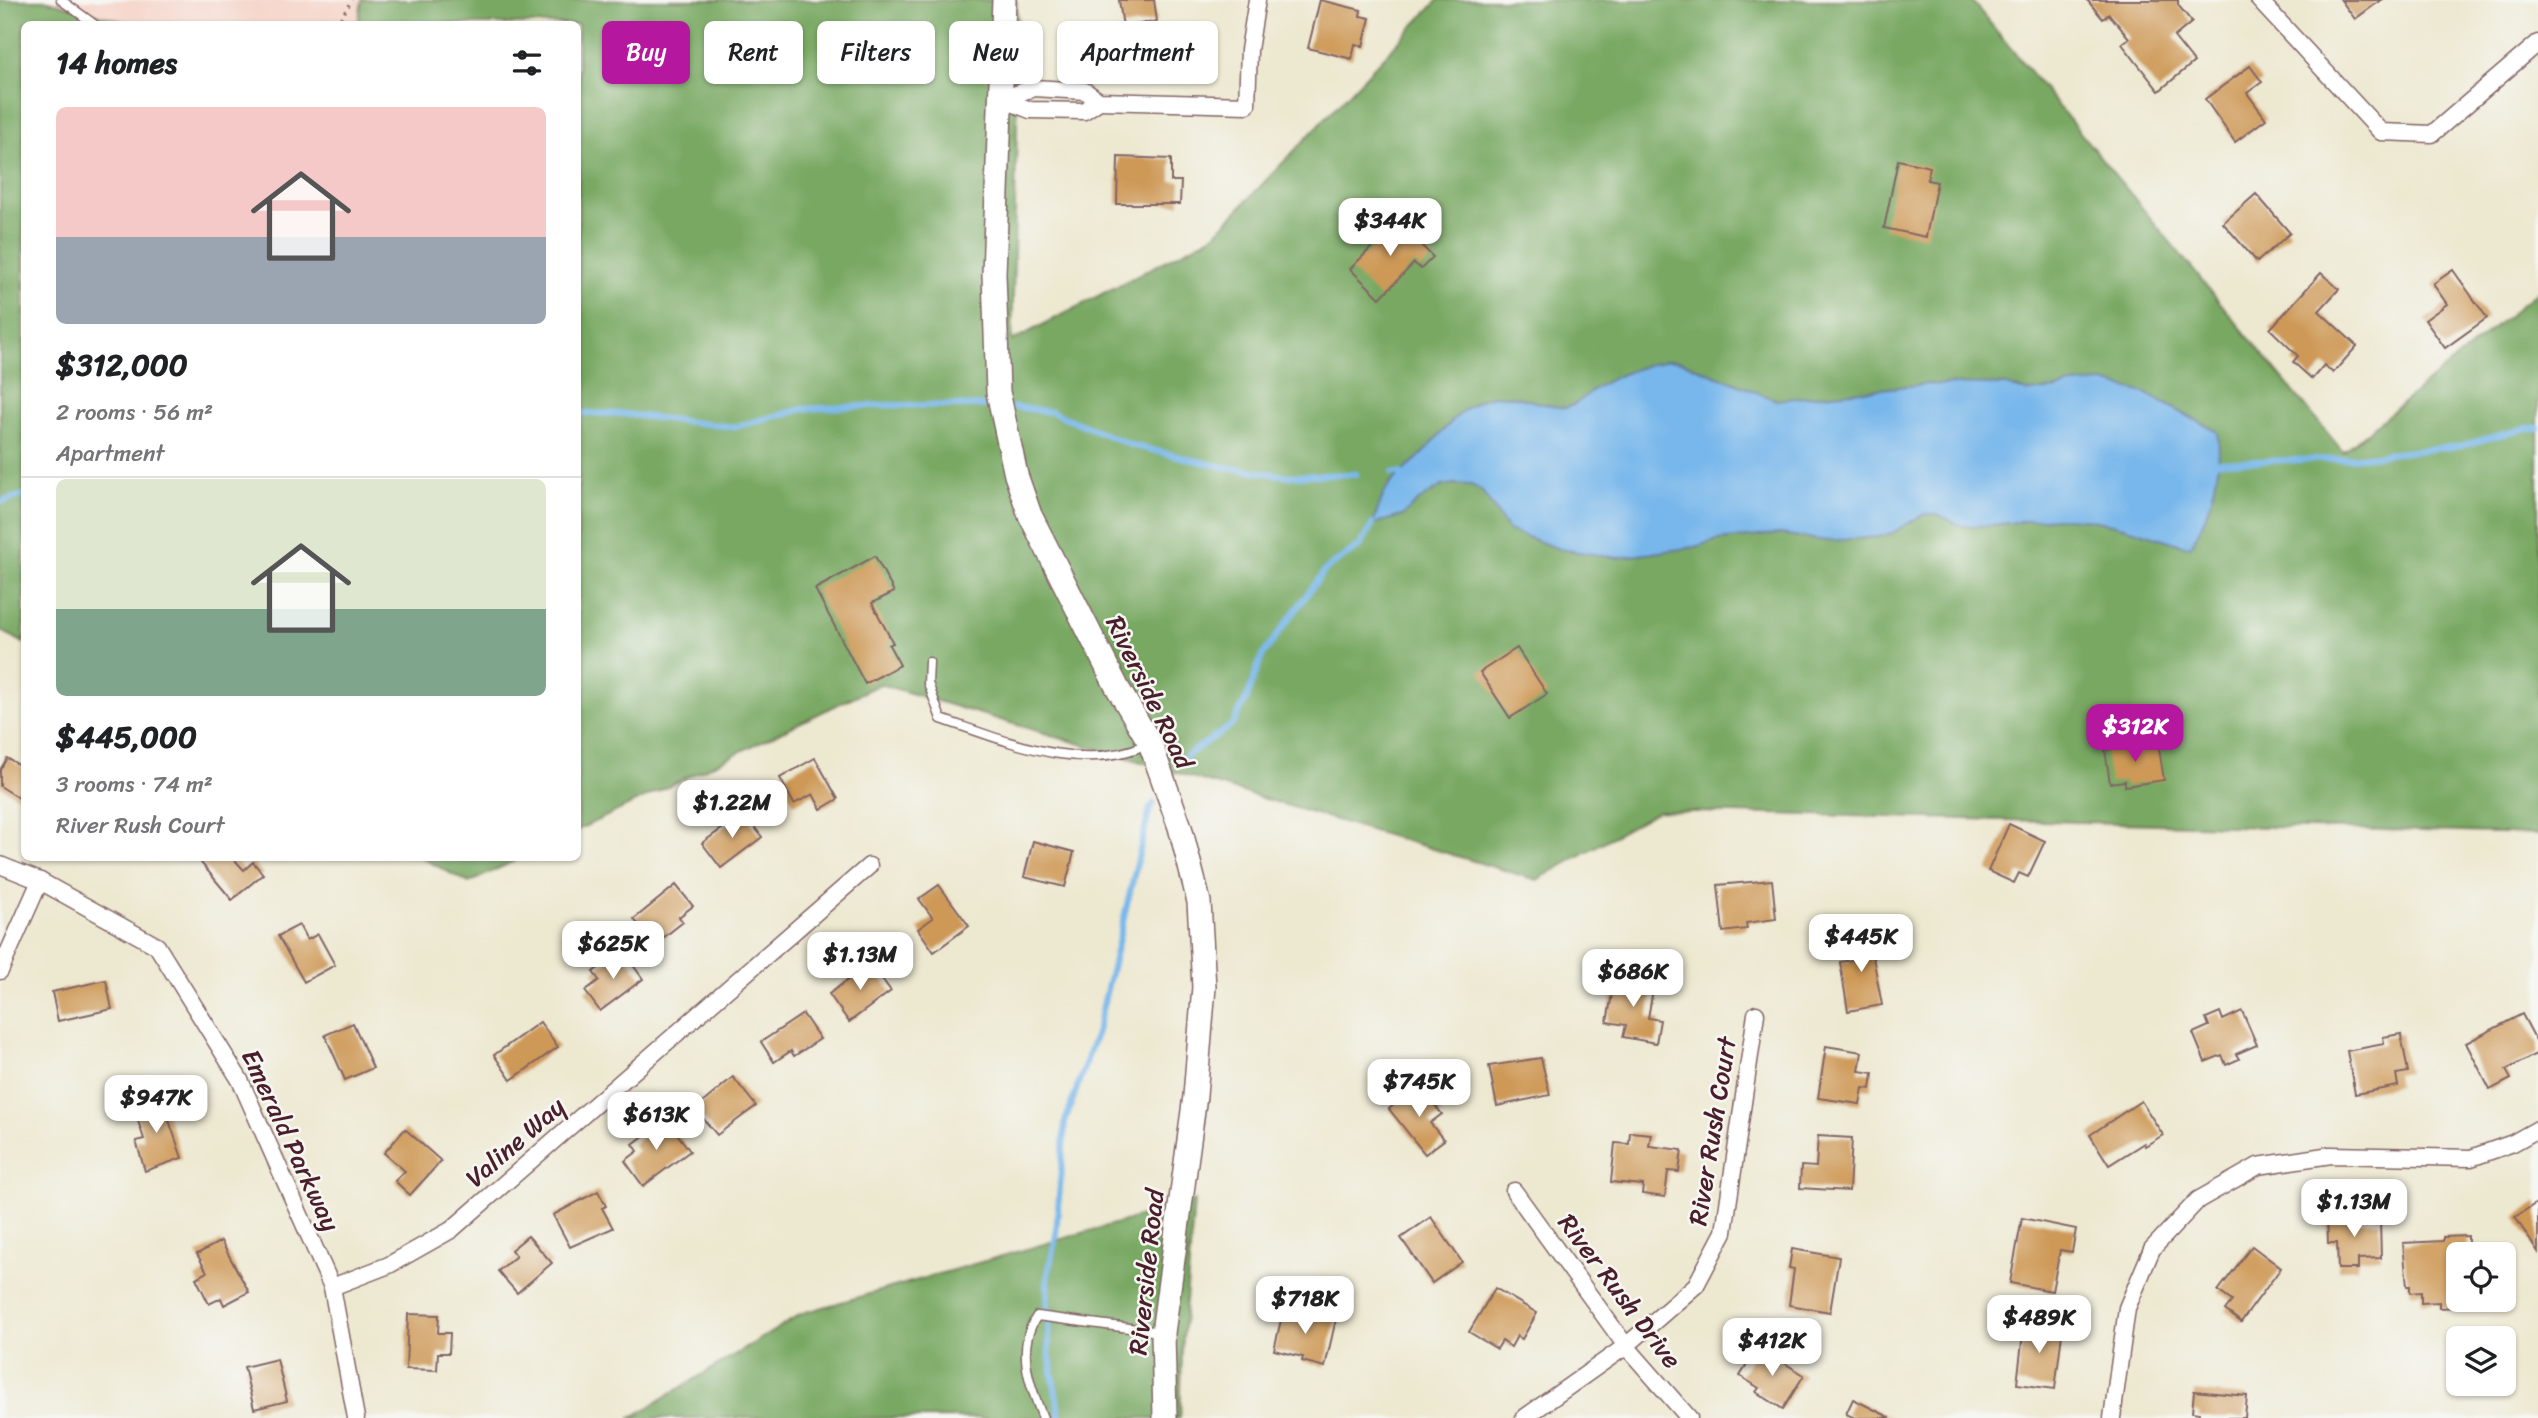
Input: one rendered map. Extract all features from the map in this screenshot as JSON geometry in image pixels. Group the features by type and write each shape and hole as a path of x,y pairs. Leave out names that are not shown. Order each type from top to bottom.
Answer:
{"street":[{"name":"Riverside Road","path":"1004,0 994,274 998,392 1016,475 1030,516 1117,687 1150,743 1180,827 1199,902 1204,987 1195,1096 1163,1333 1165,1418"},
{"path":"1002,99 1030,110 1084,111 1099,101 1247,105 1249,50 1257,0"},
{"path":"2259,0 2381,132 2432,134 2538,43"},
{"name":"Emerald Parkway","path":"0,865 40,881 157,946 240,1080 332,1287 356,1418"},
{"name":"Valine Way","path":"332,1287 389,1265 451,1230 869,866"},
{"path":"0,971 40,881"},
{"name":"River Rush Court","path":"1524,1418 1626,1346 1696,1285 1724,1232 1756,1014"},
{"path":"2112,1418 2127,1308 2152,1249 2198,1200 2258,1166 2331,1155 2471,1158 2512,1143 2538,1129"},
{"name":"River Rush Drive","path":"1514,1191 1626,1346 1689,1418"}],"lane":[{"path":"61,0 90,21"},
{"path":"929,662 928,683 941,719 1029,748 1070,754 1128,754 1150,743"},
{"path":"1043,1418 1031,1389 1025,1359 1029,1328 1037,1316 1163,1333"}],"path":[{"path":"339,21 352,0"}],"shaded area":[{"path":"44,0 362,0 358,21 121,21"}],"green space":[{"path":"0,0 44,0 121,21 21,21 21,641 0,630"},
{"path":"362,0 1016,0 1018,21 949,21 949,84 1018,84 1012,341 1213,236 1438,0 1971,0 2343,452 2538,291 2538,834 1658,811 1537,880 880,684 581,829 581,21 358,21"},
{"path":"428,861 514,861 469,883"},
{"path":"1194,1201 1182,1352 1180,1418 631,1418 803,1313"}],"water":[{"path":"1668,360 1683,362 1776,400 1927,384 2006,385 2028,392 2104,382 2145,393 2218,432 2214,490 2198,532 2191,545 2185,546 2123,527 2075,518 1966,526 1937,514 1924,514 1892,533 1878,537 1826,541 1780,534 1718,540 1695,547 1618,558 1559,549 1508,530 1481,490 1471,485 1454,484 1442,486 1402,516 1373,524 1389,485 1471,405 1482,399 1503,395 1567,407 1620,375"}],"building":[{"path":"1119,0 1154,0 1157,21 1122,21"},
{"path":"1320,0 1361,10 1360,16 1370,18 1363,46 1355,44 1352,59 1308,48"},
{"path":"2087,0 2178,0 2178,5 2192,22 2174,37 2194,62 2159,91 2122,44 2129,38 2109,14 2103,19"},
{"path":"2341,0 2381,0 2355,19"},
{"path":"2250,66 2262,82 2247,93 2266,119 2235,142 2205,99"},
{"path":"1118,157 1171,159 1171,181 1181,181 1180,204 1117,204"},
{"path":"1898,160 1930,167 1927,180 1937,182 1926,237 1884,228"},
{"path":"2256,194 2290,233 2257,262 2223,223"},
{"path":"1392,216 1433,257 1421,269 1414,263 1380,298 1350,269 1378,241 1373,236"},
{"path":"2453,270 2487,318 2445,348 2425,320 2447,304 2433,284"},
{"path":"2321,273 2339,289 2319,311 2357,346 2333,373 2324,365 2312,379 2293,362 2298,356 2270,329"},
{"path":"875,556 894,592 872,603 893,643 889,645 900,665 865,684 815,589"},
{"path":"1517,648 1547,694 1510,718 1480,672"},
{"path":"2158,742 2164,780 2125,786 2125,781 2110,783 2105,750"},
{"path":"7,758 21,766 21,799 0,786 0,770"},
{"path":"815,758 838,799 821,809 813,794 794,804 780,778"},
{"path":"744,813 762,837 721,868 702,843"},
{"path":"2009,824 2045,841 2028,877 2019,873 2014,883 1988,871"},
{"path":"1033,841 1074,852 1065,887 1024,877"},
{"path":"200,861 236,861 244,870 253,862 263,874 232,900"},
{"path":"1772,880 1776,919 1746,923 1747,929 1723,932 1718,885"},
{"path":"676,885 693,906 679,917 683,922 654,945 634,919"},
{"path":"939,885 969,926 934,952 918,929 933,918 919,899"},
{"path":"1866,920 1882,1005 1848,1011 1840,962 1859,959 1853,923"},
{"path":"299,925 307,940 318,934 335,965 304,982 278,936"},
{"path":"622,950 643,979 600,1011 585,991 599,980 593,972"},
{"path":"870,963 891,991 849,1022 829,994"},
{"path":"1616,971 1638,975 1636,987 1653,990 1648,1018 1660,1020 1656,1043 1623,1037 1626,1025 1607,1022"},
{"path":"106,980 112,1009 58,1021 52,992"},
{"path":"2242,1011 2257,1045 2236,1054 2239,1059 2226,1065 2222,1055 2205,1062 2193,1033 2209,1026 2206,1018 2220,1012 2223,1020"},
{"path":"803,1014 820,1039 794,1056 791,1051 774,1062 761,1042"},
{"path":"2522,1014 2538,1044 2538,1053 2506,1070 2511,1079 2490,1090 2466,1043"},
{"path":"540,1022 558,1047 511,1080 494,1055"},
{"path":"353,1023 373,1068 345,1080 325,1035"},
{"path":"2401,1034 2408,1072 2396,1074 2398,1086 2355,1094 2347,1051 2384,1044 2383,1037"},
{"path":"1826,1046 1862,1052 1859,1071 1873,1073 1871,1089 1863,1088 1860,1104 1818,1098"},
{"path":"1541,1058 1550,1095 1497,1106 1489,1066"},
{"path":"733,1077 756,1106 717,1135 695,1109"},
{"path":"1418,1085 1442,1114 1430,1123 1444,1140 1425,1154 1389,1109"},
{"path":"161,1097 182,1158 145,1171 136,1141 144,1139 133,1106"},
{"path":"2141,1101 2163,1135 2145,1146 2144,1143 2109,1165 2090,1135"},
{"path":"666,1119 690,1151 643,1186 625,1161 638,1151 633,1144"},
{"path":"405,1129 441,1161 410,1195 395,1181 405,1171 384,1153"},
{"path":"1630,1132 1651,1134 1649,1146 1682,1150 1679,1172 1668,1171 1665,1197 1642,1194 1643,1185 1611,1182 1615,1143 1629,1144"},
{"path":"1818,1136 1852,1138 1849,1191 1800,1188 1801,1166 1816,1167"},
{"path":"598,1191 606,1206 602,1208 613,1228 570,1247 553,1215"},
{"path":"2538,1202 2538,1252 2515,1217"},
{"path":"2350,1212 2350,1222 2380,1221 2381,1258 2358,1259 2358,1269 2338,1269 2337,1243 2328,1243 2327,1213"},
{"path":"1431,1217 1462,1262 1432,1283 1401,1238"},
{"path":"2022,1218 2076,1229 2072,1252 2060,1250 2052,1291 2010,1283"},
{"path":"528,1236 552,1263 517,1293 498,1271 516,1256 511,1250"},
{"path":"2468,1236 2468,1242 2446,1242 2446,1308 2439,1308 2439,1302 2421,1303 2421,1292 2410,1293 2403,1243 2443,1241 2443,1237"},
{"path":"221,1241 249,1292 224,1305 221,1298 209,1304 196,1278 207,1272 197,1254"},
{"path":"2252,1246 2281,1268 2241,1322 2225,1310 2232,1301 2218,1291"},
{"path":"1792,1249 1839,1257 1830,1312 1789,1305 1794,1269 1789,1268"},
{"path":"1495,1288 1537,1313 1522,1339 1517,1336 1511,1347 1502,1341 1497,1349 1469,1332"},
{"path":"1284,1307 1336,1319 1325,1367 1302,1361 1303,1357 1274,1350"},
{"path":"408,1314 439,1315 438,1333 450,1333 449,1353 438,1353 437,1370 406,1369"},
{"path":"2025,1317 2047,1319 2046,1331 2062,1333 2055,1389 2017,1384"},
{"path":"1758,1347 1804,1375 1783,1409 1756,1392 1759,1388 1740,1376"},
{"path":"277,1359 287,1401 254,1409 244,1367"},
{"path":"2194,1391 2247,1396 2245,1418 2199,1418 2199,1413 2192,1412"},
{"path":"1853,1399 1891,1418 1855,1418 1846,1414"}],"waterway":[{"path":"581,413 623,414 734,427 803,409 885,405 983,406"},
{"path":"1014,407 1052,412 1131,445 1223,467 1288,476 1356,474"},
{"path":"2219,462 2341,459 2460,446 2526,428 2538,428"},
{"path":"1392,473 1401,473"},
{"path":"0,502 21,496"},
{"path":"1186,756 1232,725 1247,698 1262,656 1325,570 1360,546 1373,524"},
{"path":"1060,1418 1049,1353 1047,1279 1056,1235 1065,1122 1097,1031 1150,808 1154,803"}]}
